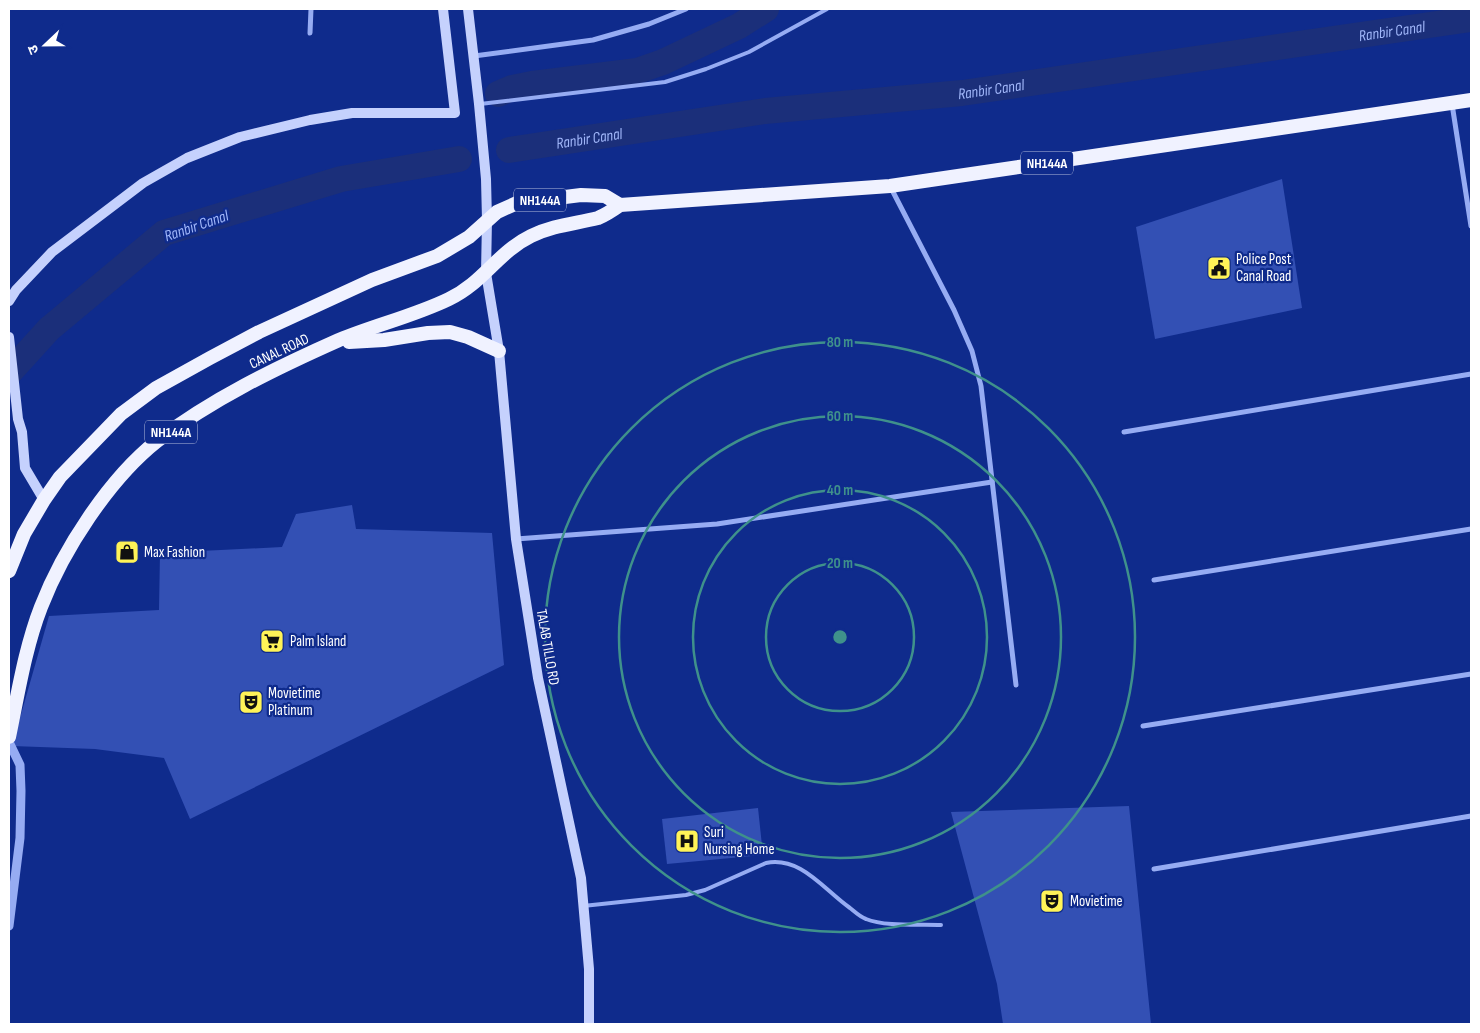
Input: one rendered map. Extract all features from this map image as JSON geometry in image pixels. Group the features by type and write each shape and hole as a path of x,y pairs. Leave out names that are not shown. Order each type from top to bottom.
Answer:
{"highway":[{"name":"NH144A","path":"486,273 502,255 546,228 600,217 620,206 890,186 1471,100"},
{"name":"NH144A","path":"487,220 498,212 518,204 548,198 581,195 605,196 620,206"},
{"name":"CANAL ROAD","path":"9,571 24,534 60,477 121,414 156,388 259,332 372,280 437,256 470,237 487,220"},
{"name":"CANAL ROAD","path":"9,737 25,660 41,608 57,570 83,526 109,490 156,442 198,413 253,381 335,342 449,299 466,290 486,273"},
{"path":"335,342 384,340 428,333 450,332 468,337 498,351"}],"main road":[{"path":"9,301 16,290 52,252 143,183 187,158 240,137 310,120 352,113 455,113 442,9"},
{"path":"468,9 486,180 486,273"},
{"name":"TALAB TILLO RD","path":"486,273 498,351 516,539 538,678 581,878 588,969 589,1024"},
{"path":"9,337 25,468 44,500"}],"street":[{"path":"310,33 311,9"},
{"path":"474,56 593,40 649,24 686,9"},
{"path":"1452,103 1471,226"},
{"path":"890,186 954,310 972,351 981,386 1016,685"},
{"path":"1124,432 1471,374"},
{"path":"516,539 717,524 992,482"},
{"path":"1154,580 1471,529"},
{"path":"1143,726 1471,674"},
{"path":"9,742 20,765 21,791 20,838 9,926"},
{"path":"1154,869 1471,816"}],"lane":[{"path":"479,104 665,82 706,69 749,52 827,9"},
{"path":"584,906 686,895 705,890 775,862 790,864 805,871 863,918 875,922 942,925"}],"building":[{"name":"Police Post Canal Road","path":"1282,179 1302,308 1155,339 1136,227"},
{"name":"Palm Island","path":"352,505 356,529 492,533 504,665 190,819 164,758 95,749 12,746 49,616 159,610 160,553 282,547 296,514"},
{"path":"1129,806 1151,1024 1003,1024 997,984 951,812"},
{"path":"758,808 763,855 667,864 662,819"}],"waterway":[{"name":"Ranbir Canal","path":"498,94 512,88 532,84 637,71 663,62 739,26 766,9"},
{"name":"Ranbir Canal","path":"509,150 765,111 962,93 1471,19"},
{"name":"Ranbir Canal","path":"9,373 49,329 164,233 341,179 459,159"}],"place":[{"name":"Police Post Canal Road","path":"1219,268"},
{"name":"Max Fashion","path":"127,552"},
{"name":"Palm Island","path":"272,641"},
{"name":"Movietime Platinum","path":"251,702"},
{"name":"Suri Nursing Home","path":"687,841"},
{"name":"Movietime","path":"1052,901"}]}
